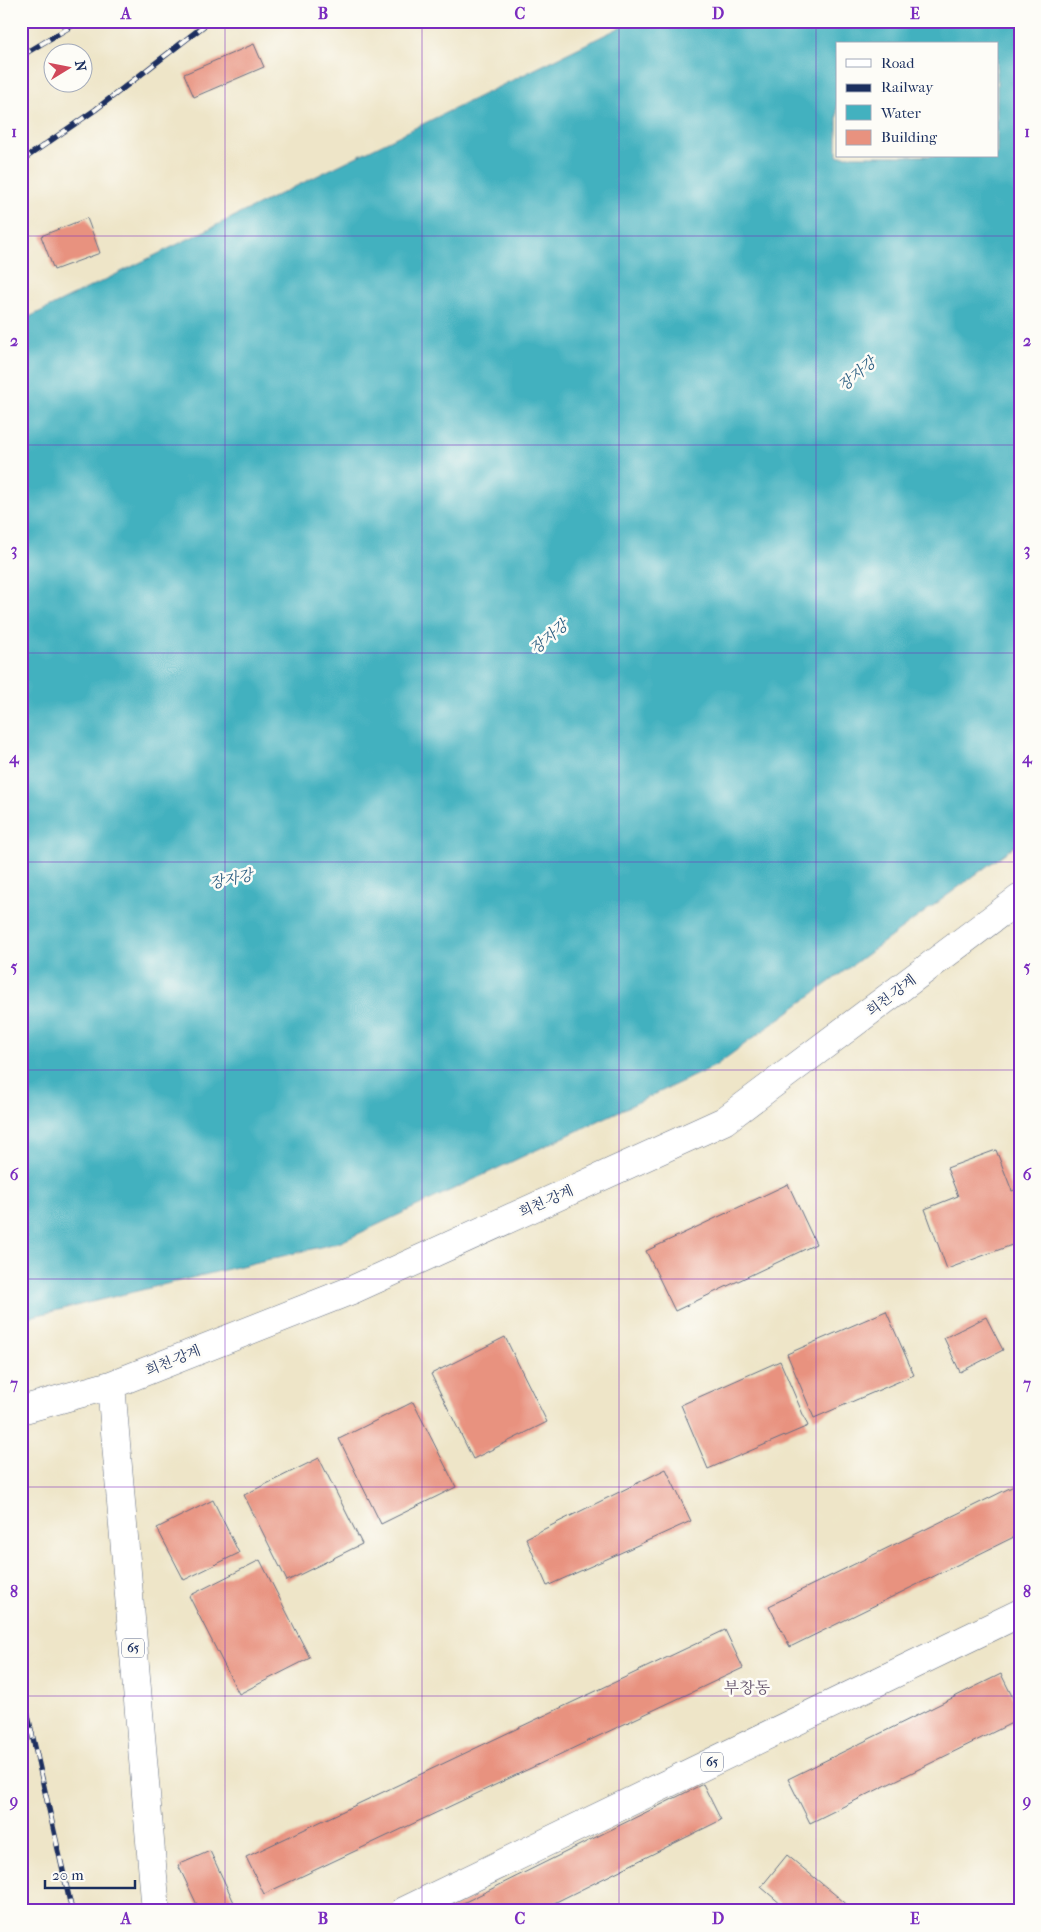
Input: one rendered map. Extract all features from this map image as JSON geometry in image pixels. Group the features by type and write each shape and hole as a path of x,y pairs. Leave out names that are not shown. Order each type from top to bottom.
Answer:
{"main road":[{"name":"희천-강계","path":"21,1410 111,1384 352,1290 724,1121 1020,898"},
{"name":"65","path":"111,1384 156,1911"},
{"name":"65","path":"404,1911 1020,1613"}],"water":[{"name":"장자강","path":"633,21 1020,21 1020,842 715,1066 341,1242 21,1319 21,321"}],"building":[{"path":"254,44 264,67 194,97 184,74"},
{"path":"87,218 100,253 54,270 41,236"},
{"path":"996,1150 1012,1191 1020,1188 1020,1242 947,1269 925,1209 958,1196 947,1168"},
{"path":"788,1184 816,1244 675,1311 646,1251"},
{"path":"886,1311 914,1375 814,1418 787,1354"},
{"path":"986,1317 1003,1350 960,1372 944,1338"},
{"path":"505,1337 547,1422 473,1459 431,1374"},
{"path":"780,1361 808,1426 708,1469 681,1405"},
{"path":"413,1402 456,1487 381,1524 339,1439"},
{"path":"319,1458 362,1544 287,1581 244,1495"},
{"path":"666,1469 691,1521 547,1586 526,1538"},
{"path":"1020,1483 1020,1534 790,1647 769,1606"},
{"path":"213,1500 239,1553 184,1580 157,1528"},
{"path":"260,1560 310,1658 239,1694 189,1596"},
{"path":"725,1630 743,1668 264,1894 246,1857"},
{"path":"1001,1674 1020,1712 1020,1719 810,1823 788,1779"},
{"path":"703,1784 721,1820 538,1911 447,1911"},
{"path":"210,1851 238,1911 200,1911 178,1865"},
{"path":"787,1855 855,1911 789,1911 761,1887"}],"railway":[{"path":"21,56 80,21"},
{"path":"21,161 95,110 210,21"},
{"path":"21,1685 72,1911"}],"district":[{"name":"부창동","path":"747,1687"}]}
